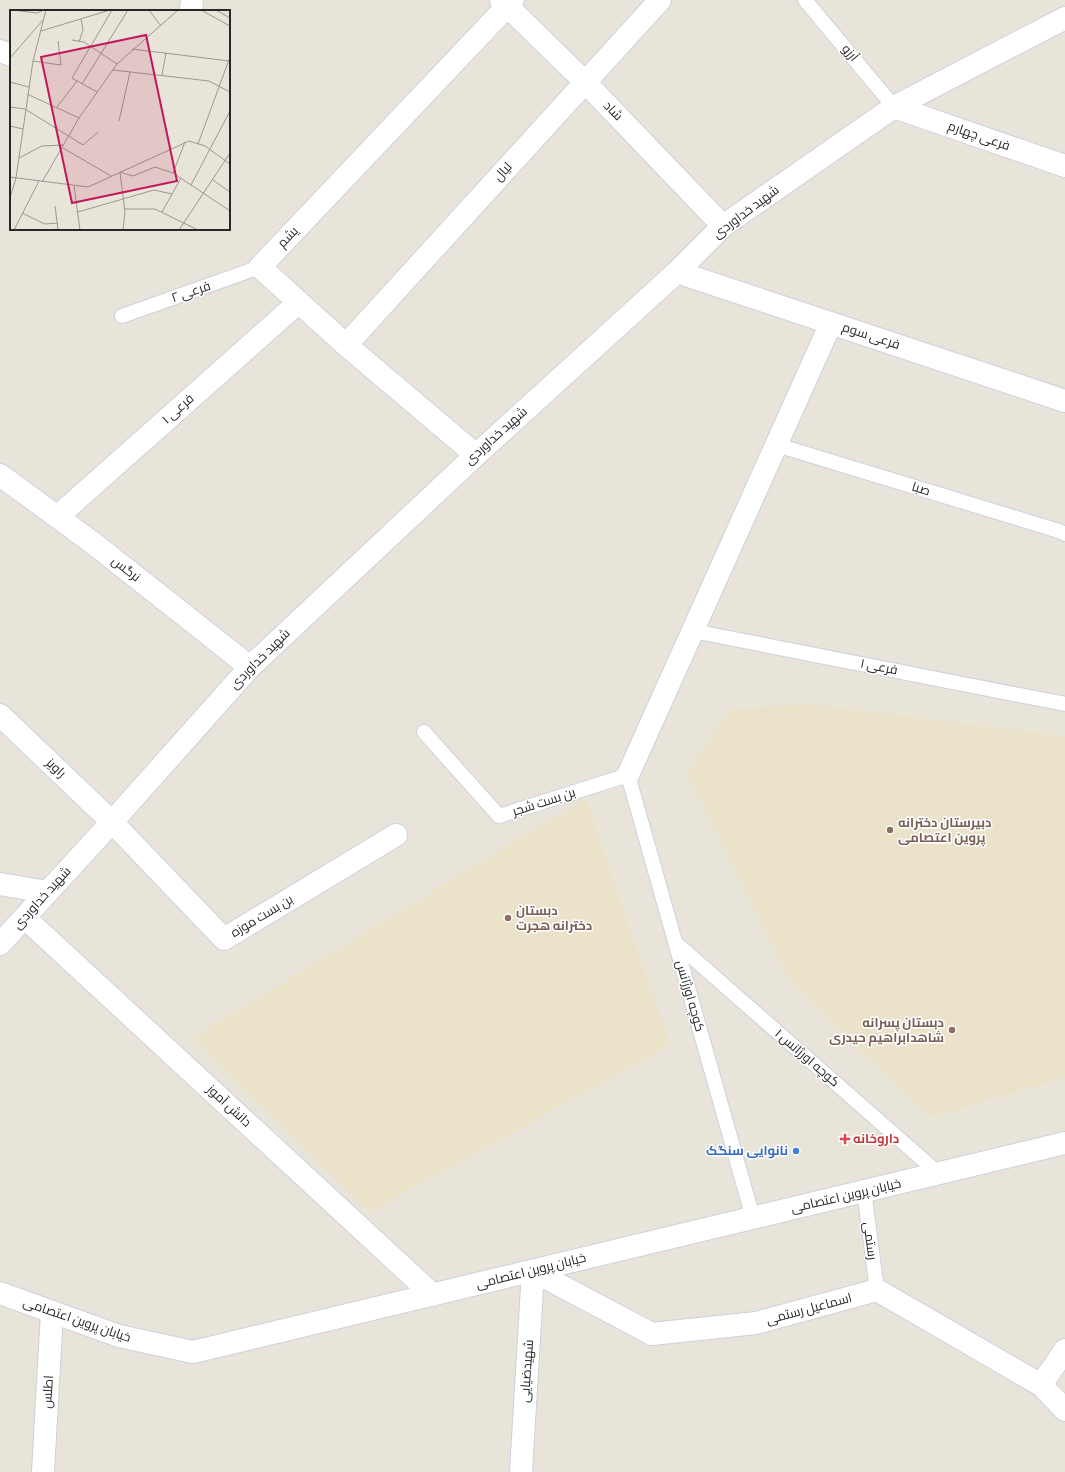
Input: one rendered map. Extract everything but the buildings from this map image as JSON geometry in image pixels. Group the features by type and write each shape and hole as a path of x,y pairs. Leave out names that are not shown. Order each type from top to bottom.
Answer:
{"street":[{"path":"191,10 192,0"},
{"name":"لیال","path":"346,345 660,0"},
{"name":"شاد","path":"507,2 723,226"},
{"name":"یشم","path":"260,267 507,2"},
{"name":"شهید خداوردی","path":"0,944 112,822 250,666 476,455 677,272 723,226 894,107 1065,18"},
{"path":"0,50 10,55"},
{"name":"فرعی چهارم","path":"894,107 1065,166"},
{"path":"260,267 346,345 476,455"},
{"name":"فرعی سوم","path":"677,272 1065,401"},
{"name":"فرعی ۱","path":"57,517 299,302"},
{"path":"628,775 831,323"},
{"name":"نرگس","path":"0,475 93,543 250,666"},
{"name":"راویز","path":"0,715 112,822"},
{"name":"بن بست موزه","path":"112,822 224,939 396,835"},
{"path":"0,884 47,892"},
{"name":"دانش آموز","path":"25,918 433,1295"},
{"name":"خیابان پروین اعتصامی","path":"0,1293 119,1336 193,1352 1065,1143"},
{"name":"اسماعیل رستمی","path":"533,1271 652,1334 756,1323 877,1290"},
{"name":"شهیدضیایی","path":"521,1472 533,1271"},
{"path":"877,1290 1041,1386 1065,1410"},
{"name":"اطلس","path":"43,1472 52,1312"},
{"path":"1041,1386 1065,1350"}],"lane":[{"name":"آرزو","path":"805,0 894,107"},
{"name":"فرعی ۲","path":"122,316 260,267"},
{"name":"صبا","path":"777,445 1065,534"},
{"name":"فرعی ۱","path":"693,631 1065,704"},
{"name":"بن بست شجر","path":"424,732 499,816 628,775"},
{"name":"کوچه اورژانس","path":"628,775 753,1218"},
{"name":"کوچه اورژانس ۱","path":"675,943 938,1173"},
{"name":"رستمی","path":"864,1191 877,1290"}],"shaded area":[{"name":"دبیرستان دخترانه پروین اعتصامی","path":"809,704 1065,736 1065,1077 930,1118 791,983 687,774 730,709"},
{"name":"دبستان دخترانه هجرت","path":"586,798 670,1045 370,1212 192,1038"}],"place":[{"name":"دبیرستان دخترانه پروین اعتصامی","path":"890,830"},
{"name":"دبستان دخترانه هجرت","path":"508,918"},
{"name":"دبستان پسرانه شاهدابراهیم حیدری","path":"952,1030"},
{"name":"داروخانه","path":"845,1139"},
{"name":"نانوایی سنگک","path":"796,1151"}]}
